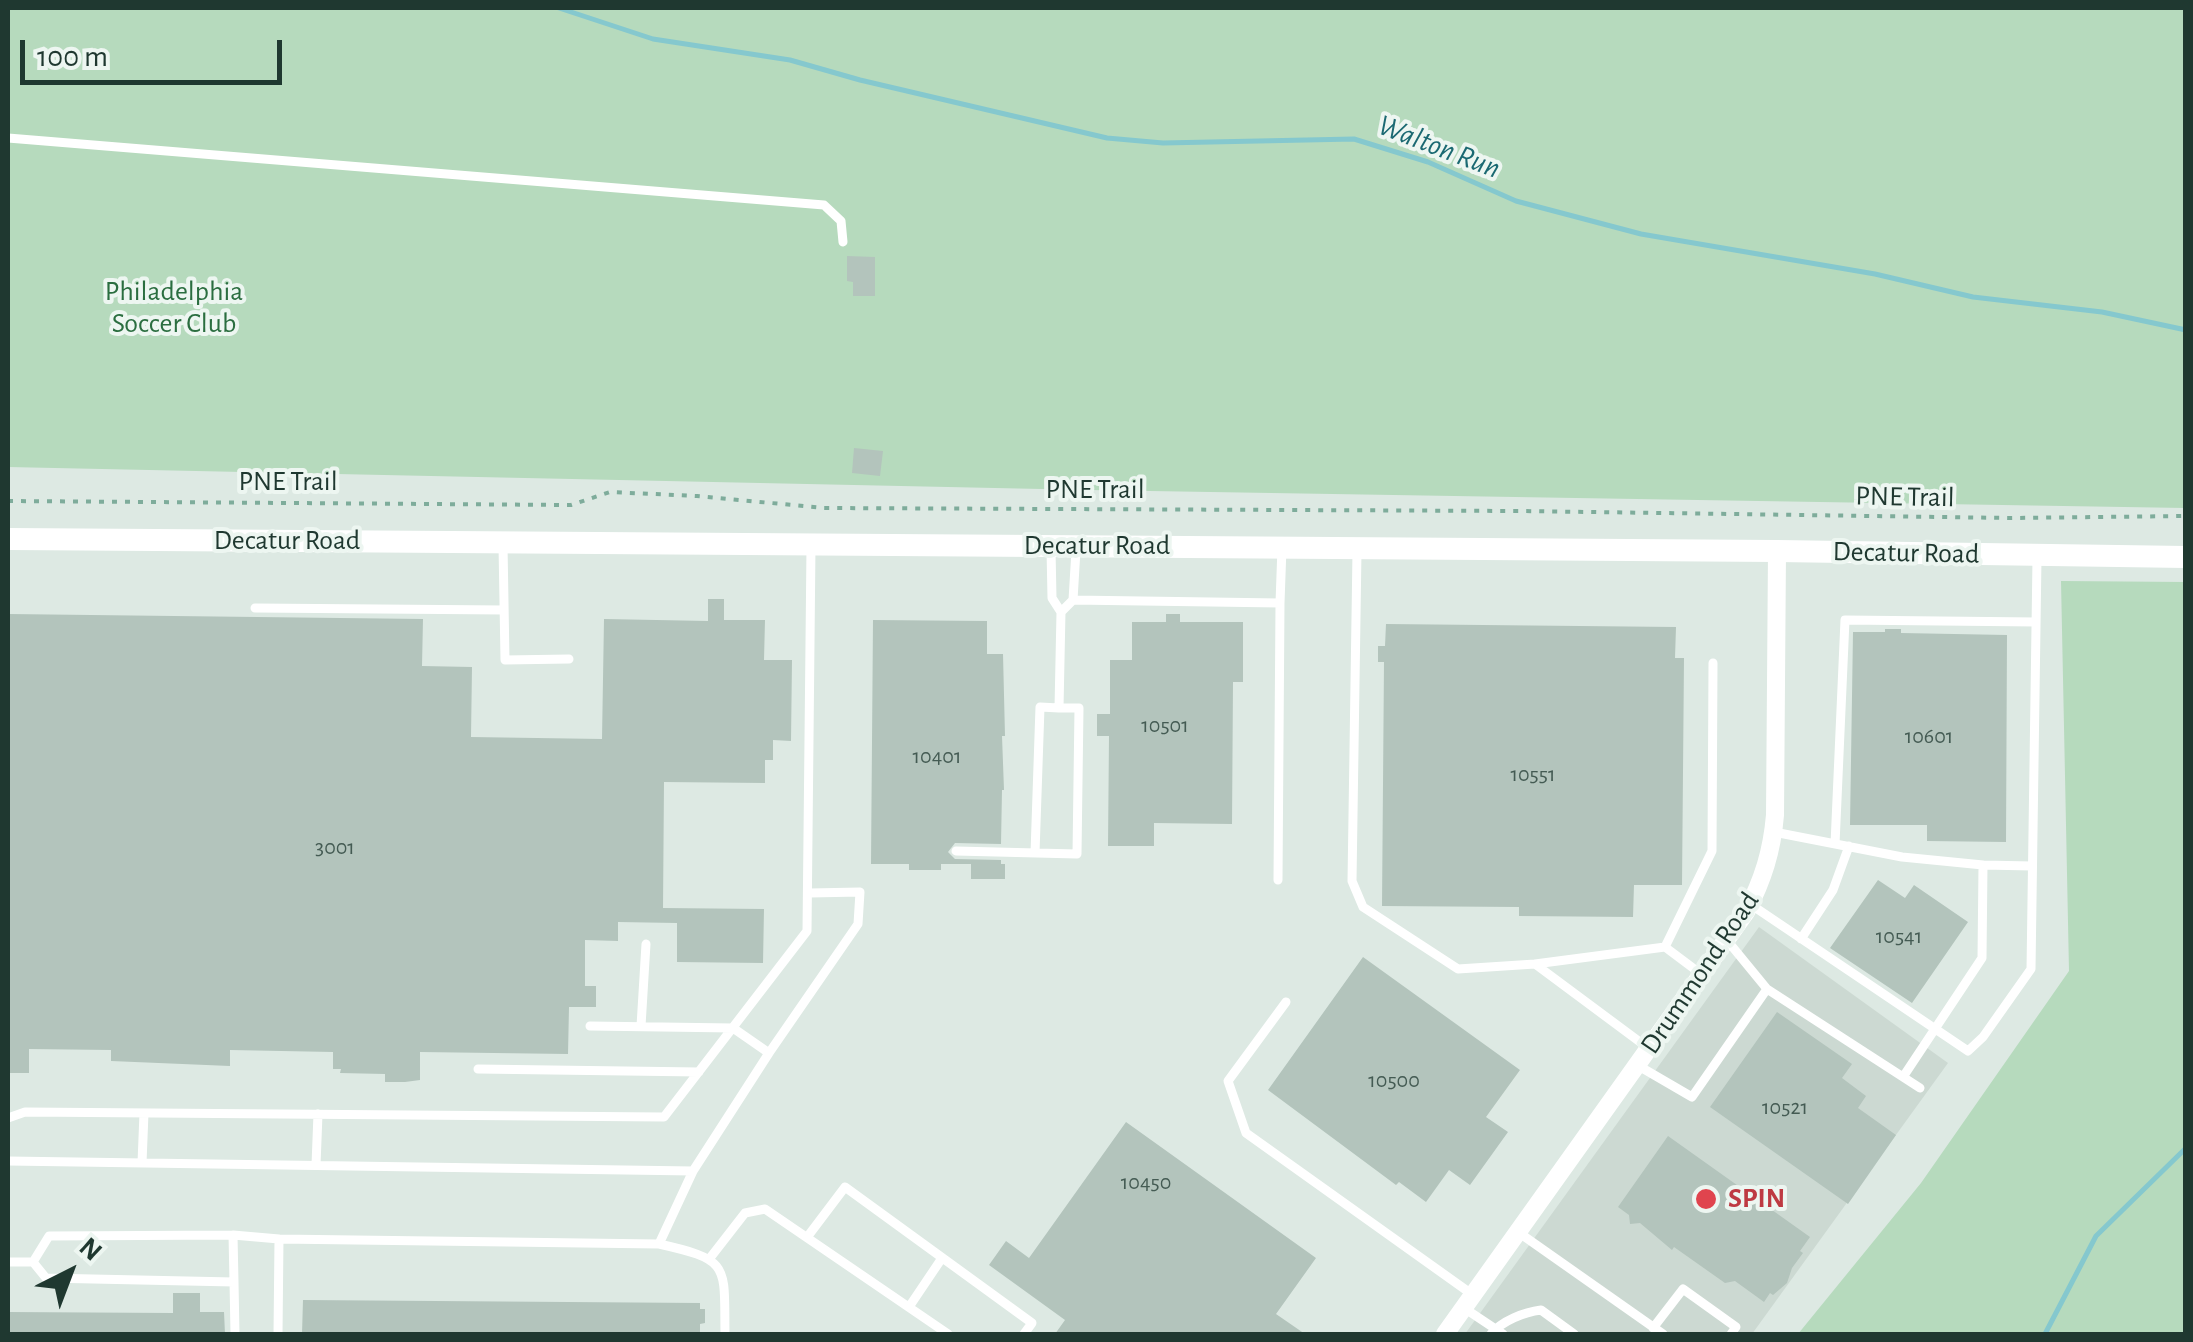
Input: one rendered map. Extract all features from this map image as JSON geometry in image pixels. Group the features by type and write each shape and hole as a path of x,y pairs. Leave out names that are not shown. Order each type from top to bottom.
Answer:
{"street":[{"name":"Decatur Road","path":"8,539 1777,551 2186,558"},
{"name":"Drummond Road","path":"1445,1334 1726,940 1750,904 1766,868 1774,832 1777,551"}],"lane":[{"path":"8,138 824,205 841,221 843,242"},
{"path":"503,542 505,660 569,659"},
{"path":"8,1118 24,1112 664,1117 808,930 811,544"},
{"path":"1051,546 1052,598 1062,612 1060,708"},
{"path":"1062,612 1074,600 1076,546"},
{"path":"1278,880 1282,548"},
{"path":"1357,548 1352,881 1363,907 1458,969 1535,964 1665,947 1702,974"},
{"path":"1750,904 1968,1051 1984,1036 2031,969 2037,555"},
{"path":"1074,600 1280,603"},
{"path":"255,608 504,610"},
{"path":"1835,844 1845,620 2036,622"},
{"path":"1665,947 1712,850 1713,663"},
{"path":"956,852 1077,854 1079,708 1040,708 1035,853"},
{"path":"1774,832 1902,857 2032,866"},
{"path":"1802,939 1833,890 1849,846"},
{"path":"1903,1077 1982,958 1983,865"},
{"path":"659,1244 693,1171 858,924 860,892 810,893"},
{"path":"1726,940 1767,988 1920,1088"},
{"path":"641,1026 646,944"},
{"path":"1535,964 1649,1048"},
{"path":"1637,1065 1692,1097 1767,988"},
{"path":"1286,1002 1228,1081 1246,1133 1469,1302 1496,1333 1527,1311 1541,1310 1574,1334"},
{"path":"590,1026 733,1028 769,1053"},
{"path":"478,1069 699,1072"},
{"path":"142,1163 144,1113"},
{"path":"316,1165 318,1114"},
{"path":"8,1161 693,1171"},
{"path":"808,1236 845,1187 1032,1322 1024,1334"},
{"path":"710,1258 745,1213 765,1208 948,1334"},
{"path":"1518,1232 1663,1334"},
{"path":"233,1235 235,1334"},
{"path":"33,1262 49,1236 233,1235 278,1239 659,1244 710,1258 724,1276 726,1334"},
{"path":"278,1239 278,1334"},
{"path":"908,1306 942,1258"},
{"path":"8,1262 33,1262"},
{"path":"33,1262 46,1278 234,1282"},
{"path":"1653,1328 1683,1289 1736,1327 1731,1334"}],"path":[{"name":"PNE Trail","path":"8,501 570,505 610,492 824,508 2012,518 2186,516"}],"shaded area":[{"name":"SPIN","path":"1759,927 1948,1063 1752,1334 1465,1334"}],"green space":[{"name":"Philadelphia Soccer Club","path":"8,8 2185,8 2185,508 8,467"},
{"path":"2061,581 2185,582 2185,1334 1798,1334 1921,1183 2069,971"}],"building":[{"path":"847,256 875,257 875,296 853,296 853,282 847,281"},
{"path":"854,448 883,451 880,476 852,473"},
{"path":"708,599 724,599 724,620 765,620 764,660 792,660 791,741 773,740 773,760 765,760 765,783 664,782 663,908 764,909 763,963 677,962 677,923 618,922 618,941 585,940 585,986 596,986 596,1007 569,1007 568,1054 420,1052 420,1080 385,1082 385,1074 340,1073 341,1069 333,1069 333,1052 230,1050 230,1066 111,1061 111,1050 29,1049 29,1073 8,1073 8,614 423,619 422,666 472,667 471,737 602,739 604,619 708,621"},
{"path":"1166,614 1180,614 1180,622 1243,622 1243,682 1233,682 1232,824 1154,823 1154,846 1108,846 1109,736 1097,736 1097,714 1110,714 1110,660 1132,660 1132,622 1166,622"},
{"path":"873,620 987,621 987,654 1003,654 1001,844 955,843 948,852 955,859 1001,860 1005,864 1005,879 971,879 971,864 941,864 941,870 909,870 909,864 871,864"},
{"path":"1386,624 1676,627 1675,658 1684,658 1682,885 1634,885 1633,917 1519,916 1519,907 1382,906 1384,662 1378,662 1378,646 1385,646"},
{"path":"1901,629 1901,633 2007,635 2006,842 1927,841 1927,825 1850,825 1853,632"},
{"path":"1878,880 1905,898 1914,885 1968,922 1912,1003 1830,948"},
{"path":"1363,957 1520,1070 1486,1117 1508,1132 1470,1185 1449,1170 1426,1202 1399,1182 1396,1185 1268,1090"},
{"path":"1777,1012 1852,1064 1842,1078 1866,1096 1858,1108 1896,1135 1848,1204 1710,1107"},
{"path":"1126,1122 1316,1258 1276,1314 1305,1334 1055,1334 1065,1320 989,1265 1006,1241 1029,1258"},
{"path":"1668,1136 1810,1237 1787,1283 1773,1295 1770,1293 1764,1302 1735,1281 1725,1283 1674,1247 1672,1250 1640,1223 1630,1224 1629,1215 1618,1207"},
{"path":"173,1293 200,1293 200,1312 224,1312 225,1334 8,1334 8,1312 173,1313"},
{"path":"303,1300 700,1303 700,1309 705,1309 705,1323 700,1324 700,1334 302,1334"}],"waterway":[{"name":"Walton Run","path":"559,8 653,39 790,60 1107,138 1163,143 1354,139 1428,162 1516,201 1641,234 1875,274 1973,297 2102,312 2186,330"},
{"name":"Walton Run","path":"2045,1334 2096,1236 2186,1148"}],"place":[{"name":"SPIN","path":"1706,1199"}]}
